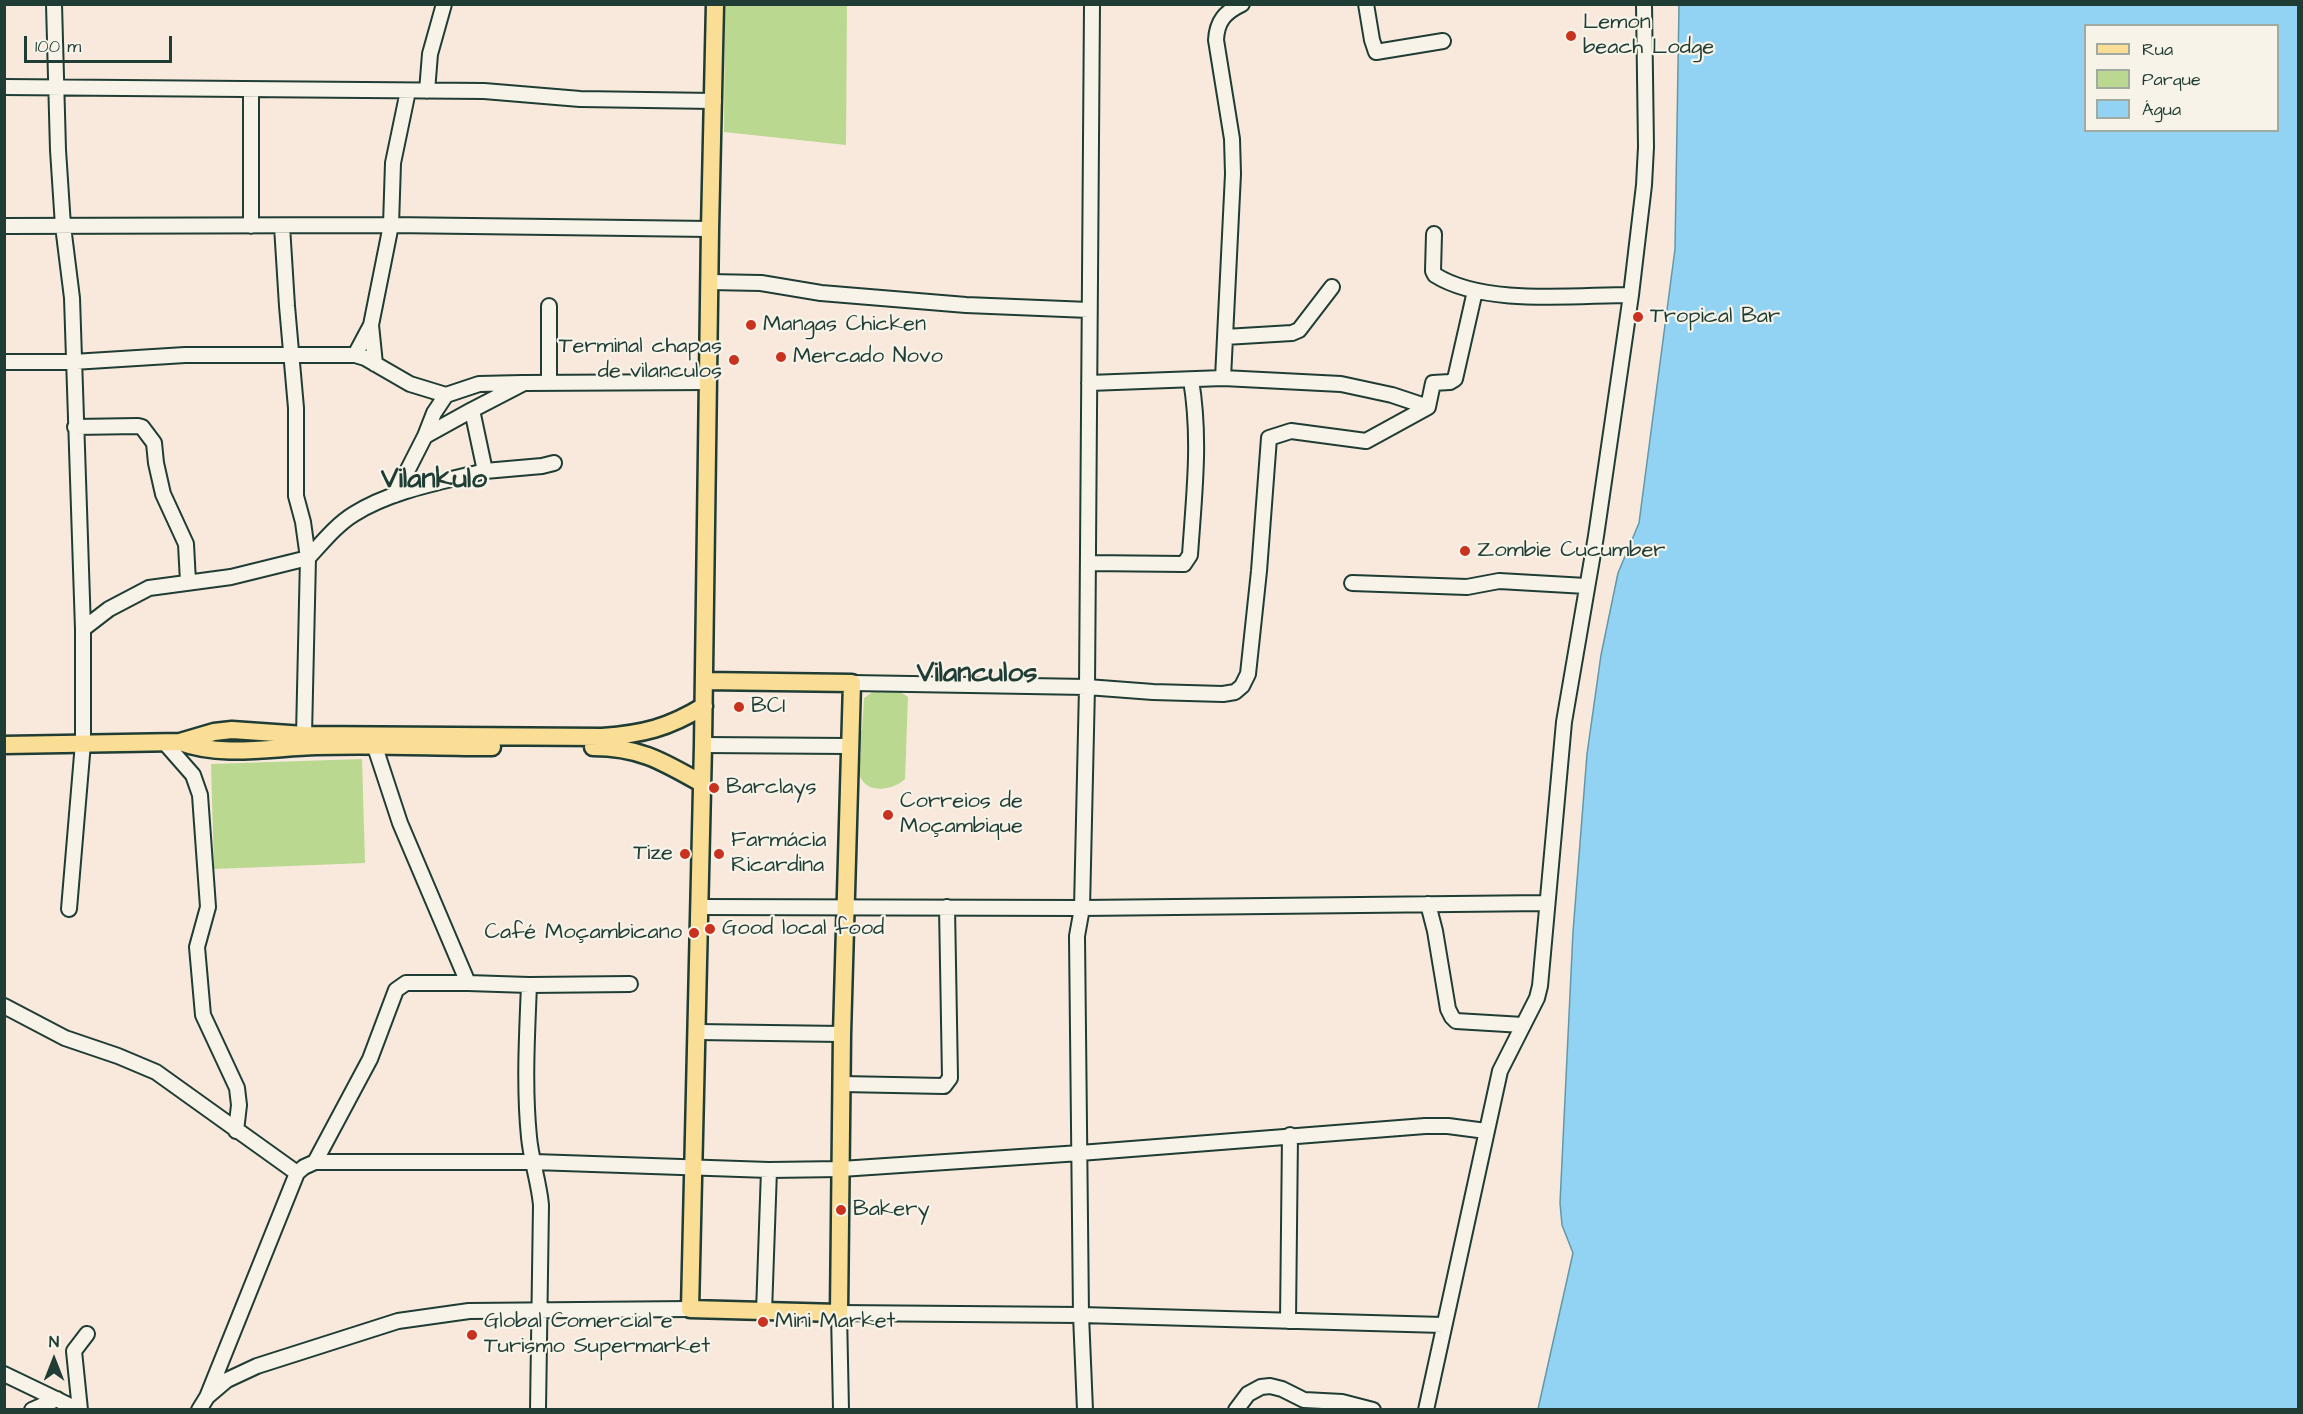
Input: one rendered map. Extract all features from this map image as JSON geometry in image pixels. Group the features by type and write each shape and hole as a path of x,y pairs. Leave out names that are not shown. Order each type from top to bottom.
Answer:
{"main road":[{"path":"704,681 852,683 842,1034 839,1313 690,1308 704,706 704,681 709,282 716,4"},
{"path":"4,745 172,742 216,732 240,731 304,735 590,737 630,735 659,728 704,706"},
{"path":"239,750 240,731"},
{"path":"216,732 216,750"},
{"path":"172,742 216,750 320,746 612,747 645,754 701,783"}],"street":[{"path":"54,4 63,226 72,298 83,629 83,743 69,909"},
{"path":"427,91 430,54 444,4"},
{"path":"1085,1410 1081,1315 1077,936 1082,908 1087,687 1092,4"},
{"path":"1223,378 1233,174 1232,140 1216,40 1217,26 1222,17 1242,4"},
{"path":"1366,4 1376,52 1443,41"},
{"path":"1426,1410 1500,1071 1537,998 1564,722 1596,536 1631,295 1644,175 1644,4"},
{"path":"4,87 427,91 524,93 580,99 714,101"},
{"path":"251,90 251,226"},
{"path":"355,355 371,325 391,225 393,163 408,92"},
{"path":"4,226 391,225 710,229"},
{"path":"282,226 296,408 296,496 303,522 308,558 304,735"},
{"path":"1434,234 1432,271 1434,275 1475,291 1522,295 1631,295"},
{"path":"709,282 761,283 821,293 966,305 1089,310"},
{"path":"1225,337 1293,333 1299,330 1332,287"},
{"path":"852,683 1087,687 1153,693 1223,694 1235,692 1242,686 1248,674 1259,571 1269,438 1291,431 1366,441 1428,407 1433,383 1450,382 1455,379 1463,334 1475,291"},
{"path":"549,306 549,382"},
{"path":"371,325 375,364"},
{"path":"4,362 73,362 185,355 355,355 410,384 446,395 479,384 708,382"},
{"path":"1089,383 1223,378 1341,384 1392,395 1428,407"},
{"path":"1088,563 1184,564 1188,560 1198,436 1191,380"},
{"path":"425,436 524,383"},
{"path":"395,495 434,413 446,395"},
{"path":"472,410 485,471"},
{"path":"75,427 138,426 152,439 163,494 186,544 188,582"},
{"path":"83,629 109,609 149,588 231,577 308,558 355,513 395,495 485,471 554,463"},
{"path":"1352,583 1467,587 1499,581 1586,586"},
{"path":"172,742 193,776 200,795 208,907 197,947 201,1005 203,1015 237,1088 239,1105 236,1131"},
{"path":"703,745 849,746"},
{"path":"375,747 400,823 468,983"},
{"path":"699,907 1082,908 1546,903"},
{"path":"1428,904 1436,931 1448,1009 1452,1017 1456,1021 1523,1025"},
{"path":"842,1084 944,1086 948,1083 950,1078 947,907"},
{"path":"315,1162 370,1059 396,990 406,983 630,984"},
{"path":"529,985 527,1087 529,1135 541,1205 538,1410"},
{"path":"4,1006 56,1034 156,1072 297,1173"},
{"path":"697,1032 842,1034"},
{"path":"199,1410 207,1397 297,1173 315,1162 534,1162 769,1170 841,1169 1425,1126 1448,1126 1486,1131"},
{"path":"1288,1321 1290,1135"},
{"path":"764,1312 769,1170"},
{"path":"207,1397 227,1380 257,1366 398,1321 469,1311 690,1308"},
{"path":"841,1410 839,1313 1081,1315 1443,1325"},
{"path":"80,1410 74,1351 87,1334"},
{"path":"4,1374 80,1410"},
{"path":"1236,1410 1248,1394 1261,1387 1270,1386 1304,1400 1342,1402 1373,1410"},
{"path":"32,1410 57,1399"}],"green space":[{"path":"725,5 847,5 846,145 724,132"},
{"path":"877,689 899,691 908,697 905,779 894,786 881,789 868,786 863,782 859,770 861,752 857,748 857,733 862,731 864,698"},
{"path":"362,759 365,863 214,869 211,764"}],"water":[{"path":"1679,5 2298,5 2298,1409 1538,1409 1573,1253 1562,1225 1560,1203 1573,932 1587,754 1601,655 1618,573 1639,523 1675,249"}],"place":[{"name":"Lemon beach Lodge","path":"1571,36"},
{"name":"Tropical Bar","path":"1638,317"},
{"name":"Mangas Chicken","path":"751,325"},
{"name":"Mercado Novo","path":"781,357"},
{"name":"Terminal chapas de vilanculos","path":"734,360"},
{"name":"Zombie Cucumber","path":"1465,551"},
{"name":"BCI","path":"739,707"},
{"name":"Barclays","path":"714,788"},
{"name":"Correios de Moçambique","path":"888,815"},
{"name":"Tize","path":"685,854"},
{"name":"Farmácia Ricardina","path":"719,854"},
{"name":"Good local food","path":"710,929"},
{"name":"Café Moçambicano","path":"694,933"},
{"name":"Bakery","path":"841,1210"},
{"name":"Mini Market","path":"763,1322"},
{"name":"Global Comercial e Turismo Supermarket","path":"472,1335"}],"district":[{"name":"Vilankulo","path":"434,481"},
{"name":"Vilanculos","path":"977,675"}]}
